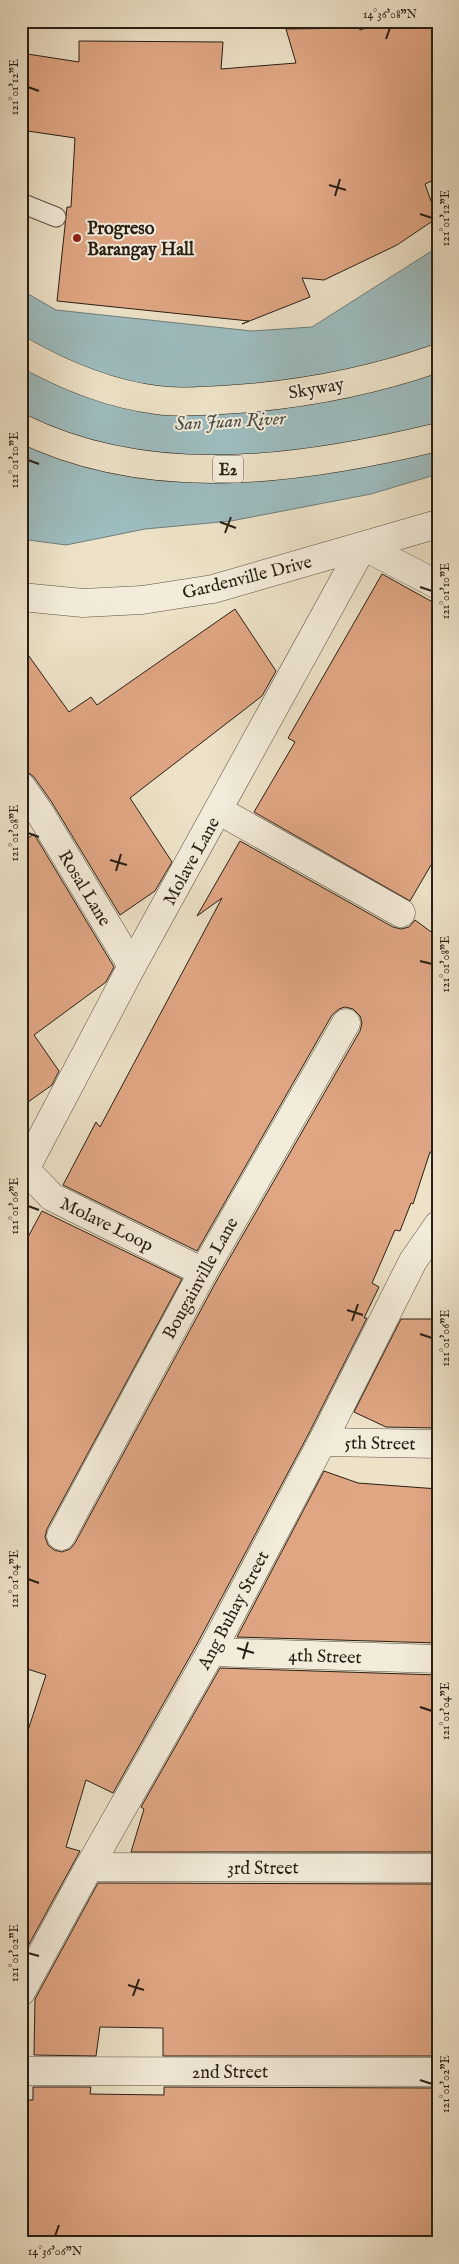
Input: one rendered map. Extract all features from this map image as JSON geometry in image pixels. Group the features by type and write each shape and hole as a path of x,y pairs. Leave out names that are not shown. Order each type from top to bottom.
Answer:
{"highway":[{"name":"Skyway","path":"21,351 77,379 126,395 158,401 190,402 250,398 320,389 403,370 438,358"},
{"name":"E2","path":"21,428 103,457 150,466 193,468 242,469 301,463 372,453 438,437"}],"street":[{"name":"Gardenville Drive","path":"21,597 83,603 142,600 214,589 438,524"},
{"path":"363,546 438,585"},
{"name":"Molave Lane","path":"22,1171 132,966 363,546"},
{"name":"Rosal Lane","path":"21,786 30,816 132,966"},
{"path":"218,810 401,913"},
{"name":"Bougainville Lane","path":"61,1536 203,1272 346,1023"},
{"name":"Molave Loop","path":"22,1171 52,1197 203,1272"},
{"name":"Ang Buhay Street","path":"21,1992 89,1867 212,1652 322,1442 413,1261 438,1225"},
{"name":"5th Street","path":"322,1442 438,1444"},
{"name":"4th Street","path":"212,1652 438,1659"},
{"name":"3rd Street","path":"89,1867 438,1868"},
{"name":"2nd Street","path":"21,2071 438,2072"}],"lane":[{"path":"21,203 56,217"}],"water":[{"name":"San Juan River","path":"438,247 438,474 371,494 231,521 145,529 66,545 21,539 21,290 56,310 252,331 312,327"}],"building":[{"path":"388,21 431,21 438,35 438,178 425,184 437,218 397,245 324,280 302,278 310,297 242,324 249,321 57,301 67,207 71,207 75,138 21,130 21,53 79,62 79,41 223,42 221,69 296,63 286,29 359,28 360,30"},
{"path":"382,574 438,605 438,853 410,901 254,812 295,742 288,738"},
{"path":"235,609 276,671 262,696 130,798 172,862 155,891 120,915 51,801 34,777 21,767 21,645 69,712 91,697 97,705"},
{"path":"34,834 114,967 106,982 34,1035 59,1071 52,1085 21,1107 21,843"},
{"path":"240,841 393,927 401,929 409,927 415,920 438,937 438,1154 430,1152 413,1204 411,1203 400,1231 395,1230 372,1283 379,1287 364,1318 367,1318 308,1435 197,1644 113,1793 86,1780 66,1847 80,1851 21,1959 21,1752 46,1675 21,1667 21,1250 42,1211 182,1279 47,1529 45,1537 48,1545 54,1550 62,1552 70,1549 75,1543 217,1280 360,1031 362,1023 360,1016 353,1009 345,1007 332,1015 197,1251 63,1185 96,1122 100,1127 222,898 197,916"},
{"path":"401,1319 438,1319 438,1428 386,1427 354,1412"},
{"path":"324,1471 358,1483 438,1489 438,1643 237,1637"},
{"path":"220,1668 438,1675 438,1852 131,1852 144,1809 141,1807"},
{"path":"98,1883 438,1884 438,2017 433,2017 433,2056 163,2056 163,2028 100,2027 96,2056 34,2055 35,1999"},
{"path":"33,2087 91,2087 90,2094 164,2095 164,2087 433,2088 433,2091 438,2091 438,2243 21,2243 21,2100 33,2100"}],"place":[{"name":"Progreso Barangay Hall","path":"77,238"}]}
